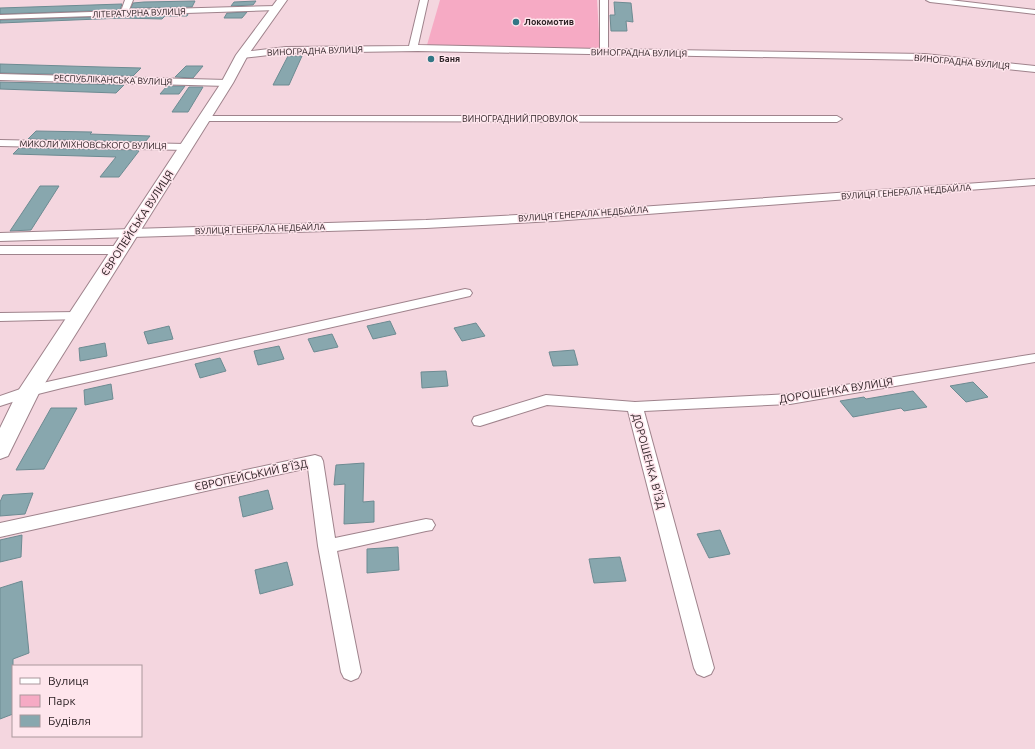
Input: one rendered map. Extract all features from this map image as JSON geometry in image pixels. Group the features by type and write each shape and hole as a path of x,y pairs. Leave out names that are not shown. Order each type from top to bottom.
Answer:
{"street":[{"path":"124,13 129,0"},
{"path":"413,48 424,0"},
{"path":"604,0 604,52"},
{"path":"930,0 1035,12"},
{"name":"ЛІТЕРАТУРНА ВУЛИЦЯ","path":"0,17 124,13 280,4"},
{"name":"ЄВРОПЕЙСЬКА ВУЛИЦЯ","path":"0,451 29,391 227,83 242,55 280,4"},
{"name":"ВИНОГРАДНА ВУЛИЦЯ","path":"242,55 286,50 413,48 925,57 1035,69"},
{"name":"РЕСПУБЛІКАНСЬКА ВУЛИЦЯ","path":"0,77 227,83"},
{"name":"ВИНОГРАДНИЙ ПРОВУЛОК","path":"203,119 837,119"},
{"name":"МИКОЛИ МІХНОВСЬКОГО ВУЛИЦЯ","path":"0,143 185,147"},
{"name":"ВУЛИЦЯ ГЕНЕРАЛА НЕДБАЙЛА","path":"0,236 426,224 554,217 1035,182"},
{"path":"0,250 120,250"},
{"path":"0,402 29,391 464,293"},
{"path":"0,317 77,316"},
{"name":"ДОРОШЕНКА ВУЛИЦЯ","path":"635,407 790,399 1035,358"},
{"name":"ДОРОШЕНКА В’ЇЗД","path":"480,421 546,400 635,407 704,668"},
{"name":"ЄВРОПЕЙСЬКИЙ В’ЇЗД","path":"0,530 315,461 327,546 351,672"},
{"path":"327,546 426,525"}],"green space":[{"name":"Локомотив","path":"440,0 597,0 600,49 427,45"}],"building":[{"path":"195,1 192,7 131,8 133,3"},
{"path":"256,1 253,5 231,6 234,2"},
{"path":"614,2 631,3 633,22 626,21 627,31 611,31 610,15 615,15"},
{"path":"122,4 120,10 0,14 0,8"},
{"path":"247,12 242,18 224,18 227,13"},
{"path":"188,14 187,16 165,16 162,19 123,18 0,23 0,20"},
{"path":"288,56 302,56 289,85 273,85"},
{"path":"0,64 141,68 133,76 0,73"},
{"path":"186,66 203,66 193,78 175,77"},
{"path":"0,82 124,85 116,93 0,89"},
{"path":"167,86 185,86 179,94 160,94"},
{"path":"189,87 203,87 188,112 172,112"},
{"path":"36,131 92,132 90,134 150,136 145,142 28,139"},
{"path":"19,148 139,151 119,177 100,177 116,157 13,154"},
{"path":"40,186 59,186 31,230 10,231"},
{"path":"390,321 396,334 373,339 367,326"},
{"path":"476,323 485,336 462,341 454,328"},
{"path":"169,326 173,339 148,344 144,332"},
{"path":"332,334 338,347 314,352 308,339"},
{"path":"105,343 107,356 80,361 79,348"},
{"path":"279,346 284,359 258,365 254,351"},
{"path":"574,350 578,365 553,366 549,352"},
{"path":"220,358 226,371 200,378 195,364"},
{"path":"446,371 448,386 422,388 421,372"},
{"path":"973,382 988,397 966,402 950,386"},
{"path":"111,384 113,399 85,405 84,390"},
{"path":"913,391 927,407 904,411 901,408 853,417 840,401 864,397 866,399"},
{"path":"51,408 77,408 44,469 16,470"},
{"path":"364,463 363,502 374,501 374,522 344,524 345,484 334,485 336,465"},
{"path":"268,490 273,509 243,517 239,497"},
{"path":"33,493 25,514 0,516 0,502 3,495"},
{"path":"720,530 730,554 709,558 697,534"},
{"path":"22,535 21,557 0,562 0,540"},
{"path":"398,547 399,570 367,573 367,549"},
{"path":"620,557 626,581 594,583 589,559"},
{"path":"287,562 293,585 260,594 255,570"},
{"path":"22,581 29,653 13,659 12,714 0,719 0,588"}],"place":[{"name":"Локомотив","path":"516,22"},
{"name":"Баня","path":"431,59"}]}
